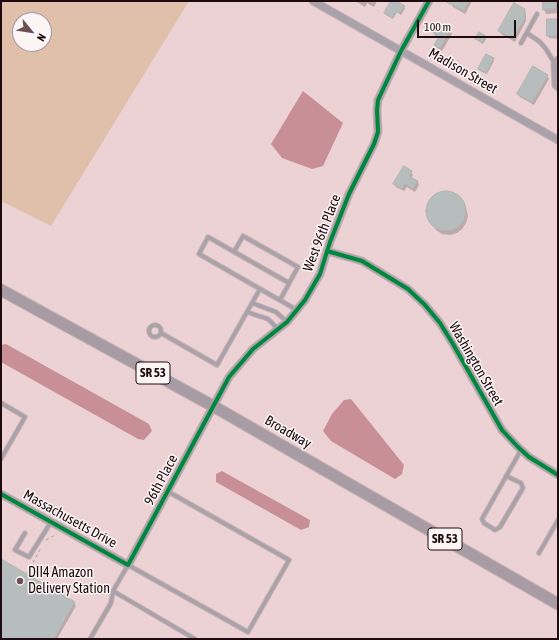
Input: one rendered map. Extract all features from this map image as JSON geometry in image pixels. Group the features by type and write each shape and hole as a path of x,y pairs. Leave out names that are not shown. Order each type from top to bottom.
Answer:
{"main road":[{"name":"Broadway","path":"1,290 213,406 558,604"}],"street":[{"name":"Madison Street","path":"313,1 558,140"},
{"name":"West 96th Place","path":"213,406 229,377 253,349 287,322 305,300 320,274 327,251 349,194 374,144 378,132 378,100 401,51 428,1"},
{"path":"557,62 556,85 558,87"},
{"name":"Washington Street","path":"327,251 362,261 408,289 425,305 440,323 454,344 502,430 521,450 558,475"},
{"name":"96th Place","path":"128,564 213,406"},
{"name":"Massachusetts Drive","path":"1,494 128,564"}],"lane":[{"path":"521,43 537,14"},
{"path":"527,33 540,42 557,62"},
{"path":"234,252 244,236 298,267 280,300"},
{"path":"289,283 208,237 199,254 297,310"},
{"path":"161,333 217,365 260,289"},
{"path":"252,303 276,312 287,322"},
{"path":"247,312 268,319 278,328"},
{"path":"1,403 25,417 1,459"},
{"path":"506,476 521,483 522,488 500,527 495,530 484,523 482,519 506,476 521,450"},
{"path":"90,639 111,603 113,591 128,564 248,632 289,560 167,491"},
{"path":"539,553 558,520"},
{"path":"25,533 16,550 29,557 51,522"},
{"path":"113,591 195,639"}],"path":[{"path":"46,540 58,534"},
{"path":"27,573 42,547"}],"shaded area":[{"path":"1,1 189,1 51,226 1,201"},
{"path":"303,91 343,123 323,166 312,169 282,158 271,144"},
{"path":"6,344 149,424 152,431 144,440 138,439 1,362 1,345"},
{"path":"351,399 404,465 402,474 395,479 331,441 323,431 332,414 344,400"},
{"path":"222,471 310,520 309,527 301,530 216,482 216,474"}],"building":[{"path":"391,1 396,1 405,6 400,13 396,11 392,18 384,13"},
{"path":"445,1 469,1 464,11"},
{"path":"543,1 556,1 556,9 543,10"},
{"path":"514,3 525,9 525,18 513,39 498,31"},
{"path":"547,19 558,19 558,36 547,36"},
{"path":"437,25 443,29 444,27 451,30 440,48 434,45 439,37 433,33"},
{"path":"479,32 486,36 482,42 475,39"},
{"path":"486,54 494,58 486,73 478,69"},
{"path":"533,66 548,75 532,103 517,94"},
{"path":"404,166 412,171 409,176 418,181 413,189 405,184 402,189 393,184"},
{"path":"446,191 454,193 460,197 464,203 466,211 464,219 460,225 454,229 446,231 438,229 432,225 428,219 426,211 428,203 432,197 438,193"},
{"name":"DII4 Amazon Delivery Station","path":"1,559 75,602 54,639 1,639"}],"cycle path":[{"path":"1,494 128,565 229,377 253,349 287,322 305,300 320,274 330,242 349,194 374,144 378,132 378,100 401,51 429,1"},
{"path":"327,251 362,261 408,289 425,305 440,323 453,344 502,430 529,457 558,475"}],"place":[{"name":"DII4 Amazon Delivery Station","path":"20,581"}]}
